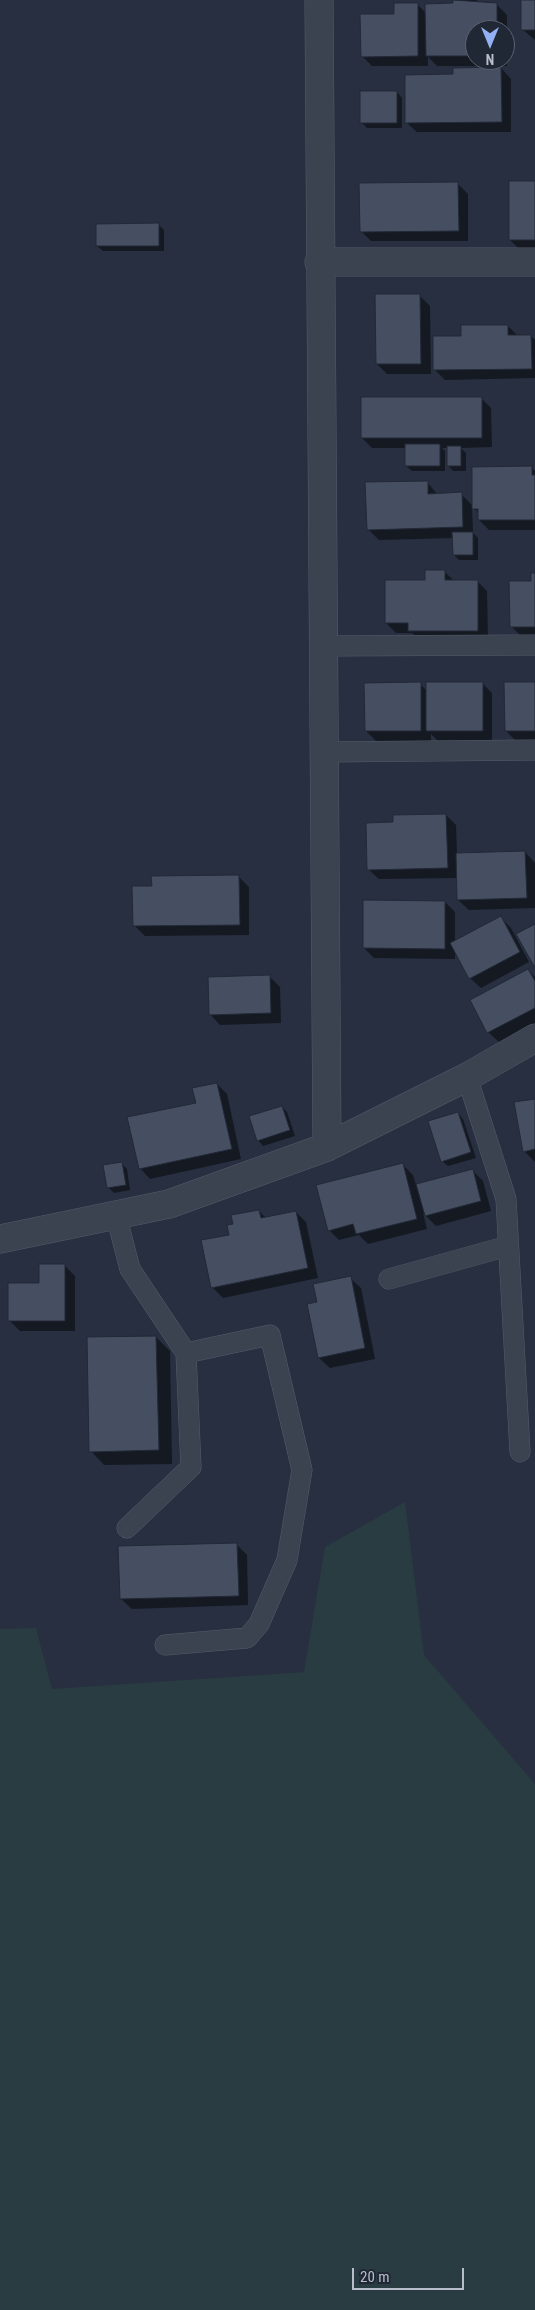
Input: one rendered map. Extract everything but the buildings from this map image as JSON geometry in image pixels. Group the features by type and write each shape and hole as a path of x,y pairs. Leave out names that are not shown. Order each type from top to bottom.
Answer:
{"street":[{"path":"319,0 327,1147"},
{"path":"320,262 535,262"},
{"path":"0,1239 169,1204 327,1147 467,1077 535,1038"}],"lane":[{"path":"323,646 535,645"},
{"path":"323,752 535,750"},
{"path":"467,1077 506,1199 520,1452"},
{"path":"116,1215 130,1269 186,1353 191,1467 127,1528"},
{"path":"388,1279 508,1246"},
{"path":"165,1645 247,1638 259,1624 287,1560 302,1470 270,1335 186,1353"}],"green space":[{"path":"405,1502 424,1655 535,1784 535,2310 0,2310 0,1629 36,1628 52,1689 304,1672 325,1547"}]}
